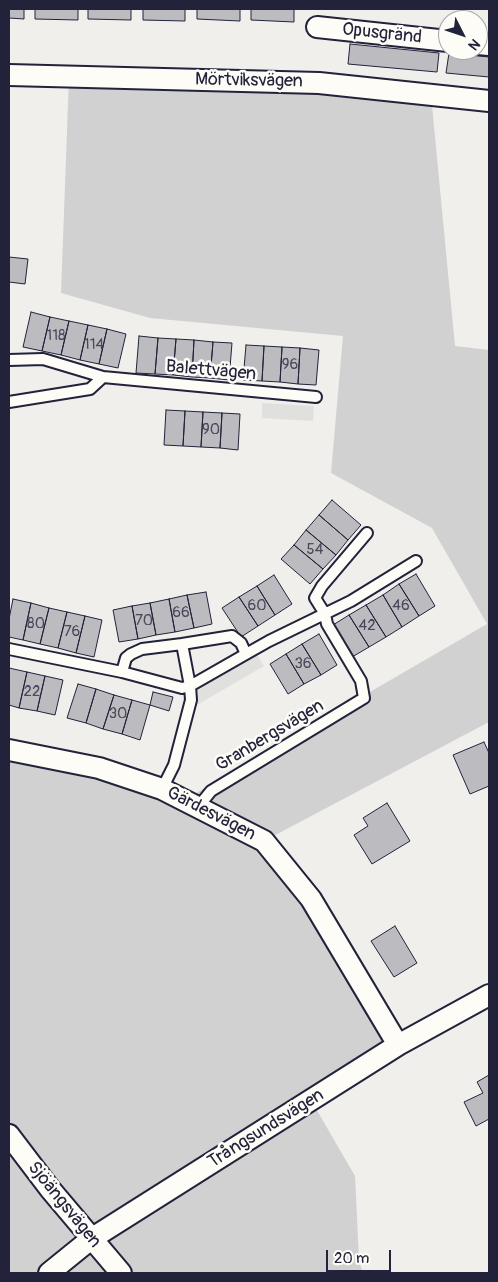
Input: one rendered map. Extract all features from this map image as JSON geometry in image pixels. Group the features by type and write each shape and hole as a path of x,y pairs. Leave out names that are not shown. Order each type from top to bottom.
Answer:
{"street":[{"name":"Opusgränd","path":"317,27 438,40"},
{"name":"Mörtviksvägen","path":"9,76 319,83 489,101"},
{"name":"Gärdesvägen","path":"9,750 99,768 162,789 264,841 311,900 398,1045"},
{"name":"Trångsundsvägen","path":"49,1273 91,1239 398,1045 489,995"},
{"name":"Sjöängsvägen","path":"9,1135 91,1239 121,1273"}],"lane":[{"name":"Balettvägen","path":"9,360 43,359 103,377 316,397"},
{"path":"9,402 90,389 103,377"},
{"path":"325,614 315,598 322,586 367,534"},
{"path":"9,649 122,672 182,688 190,686 269,641 325,614 416,561"},
{"name":"Granbergsvägen","path":"198,807 211,791 364,698 361,681 327,624 325,614"},
{"path":"122,672 126,658 142,649 232,636 241,643 246,654"},
{"path":"162,789 174,765 191,700 182,644"}],"shaded area":[{"path":"69,77 431,95 455,346 489,350 489,722 264,841 398,1045 311,1100 355,1176 359,1261 363,1273 121,1273 9,1135 9,750 184,800 487,624 432,528 331,473 343,336 150,318 61,293"},
{"path":"262,403 314,406 313,421 262,418"},
{"path":"256,653 264,666 197,705 189,692"},
{"path":"9,1145 120,1273 9,1273"}],"building":[{"path":"9,9 24,9 24,19 9,18"},
{"path":"35,9 78,9 78,20 35,19"},
{"path":"88,9 131,9 131,20 88,19"},
{"path":"143,9 185,9 185,21 143,20"},
{"path":"197,9 240,9 240,21 197,19"},
{"path":"251,9 294,9 294,22 251,20"},
{"path":"350,44 438,53 437,72 348,64"},
{"path":"489,57 489,77 446,73 448,60 488,60"},
{"path":"9,257 28,259 25,284 9,282"},
{"path":"31,312 50,317 42,351 23,347"},
{"path":"50,317 69,321 61,355 42,351"},
{"path":"69,321 88,325 80,360 61,355"},
{"path":"88,325 107,329 99,364 80,360"},
{"path":"107,329 126,334 118,368 99,364"},
{"path":"139,336 158,338 155,374 136,373"},
{"path":"158,338 176,339 173,375 155,374"},
{"path":"176,339 194,340 192,377 173,375"},
{"path":"194,340 213,342 210,378 192,377"},
{"path":"213,342 232,343 229,380 210,378"},
{"path":"246,345 264,346 262,381 243,380"},
{"path":"264,346 282,347 280,382 262,381"},
{"path":"282,347 300,348 298,384 280,382"},
{"path":"300,348 319,350 316,385 298,384"},
{"path":"166,410 185,411 183,446 164,445"},
{"path":"185,411 203,412 201,447 183,446"},
{"path":"203,412 222,413 220,448 201,447"},
{"path":"222,413 240,414 238,450 220,448"},
{"path":"332,500 361,525 348,540 319,515"},
{"path":"319,515 348,540 336,555 306,530"},
{"path":"306,530 336,555 323,569 294,545"},
{"path":"294,545 323,569 310,584 281,559"},
{"path":"416,574 435,606 419,616 399,584"},
{"path":"274,575 292,604 275,615 257,586"},
{"path":"399,584 419,616 402,627 383,595"},
{"path":"257,586 275,615 258,626 239,597"},
{"path":"206,592 212,624 194,628 187,595"},
{"path":"187,595 194,628 175,632 169,599"},
{"path":"383,595 402,627 386,637 366,605"},
{"path":"239,597 258,626 241,637 222,608"},
{"path":"13,599 31,603 23,640 9,637 9,619"},
{"path":"169,599 175,632 156,635 150,603"},
{"path":"31,603 49,608 40,644 23,640"},
{"path":"150,603 156,635 138,639 132,606"},
{"path":"366,605 386,637 369,647 349,615"},
{"path":"132,606 138,639 119,642 113,610"},
{"path":"49,608 67,612 58,648 40,644"},
{"path":"67,612 85,616 76,653 58,648"},
{"path":"349,615 369,647 352,657 333,625"},
{"path":"85,616 102,620 94,657 76,653"},
{"path":"319,634 337,665 321,675 302,644"},
{"path":"302,644 321,675 304,684 286,654"},
{"path":"286,654 304,684 288,694 270,664"},
{"path":"9,668 27,672 19,708 9,705"},
{"path":"27,672 45,676 37,711 19,708"},
{"path":"45,676 63,680 55,715 37,711"},
{"path":"78,684 96,689 86,723 67,718"},
{"path":"96,689 114,695 103,729 86,723"},
{"path":"153,692 173,697 169,711 150,705"},
{"path":"114,695 132,700 122,734 103,729"},
{"path":"132,700 150,705 140,740 122,734"},
{"path":"484,742 489,753 489,786 470,794 453,755"},
{"path":"387,803 410,841 372,864 354,835 368,826 363,818"},
{"path":"395,926 417,963 394,977 371,941"},
{"path":"489,1075 489,1119 476,1126 464,1102 483,1093 477,1082"}]}
